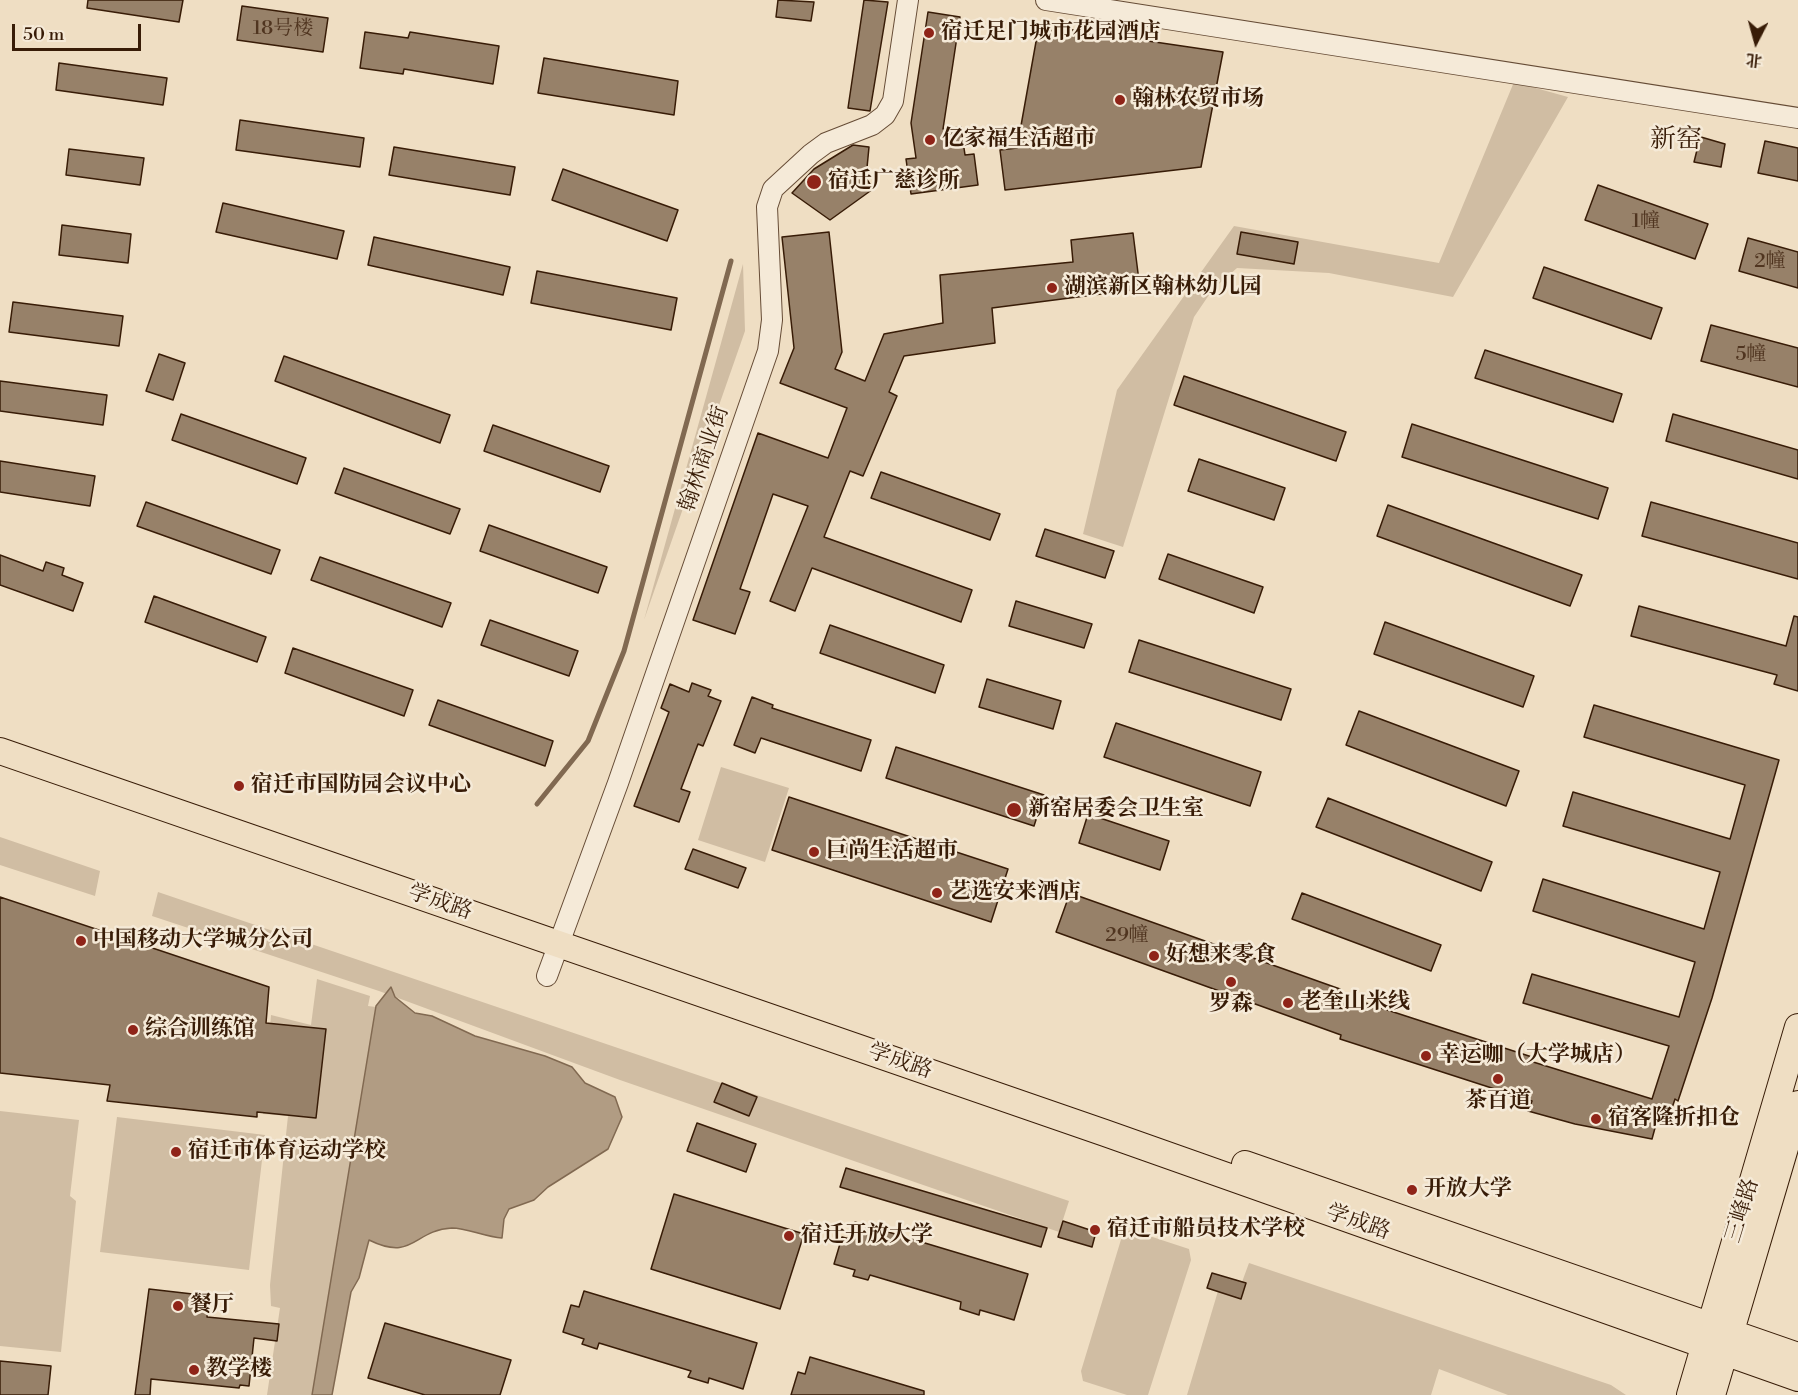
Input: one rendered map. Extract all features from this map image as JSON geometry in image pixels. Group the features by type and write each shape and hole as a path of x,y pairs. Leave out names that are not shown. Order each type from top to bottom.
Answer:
{"main road":[{"name":"学成路","path":"0,732 562,936 1716,1338 1798,1377"},
{"name":"学成路","path":"0,751 562,936"},
{"name":"三峰路","path":"1712,1395 1716,1338 1798,1027"},
{"name":"三峰路","path":"1690,1395 1716,1338 1798,1104"},
{"name":"学成路","path":"1716,1338 1798,1356"}],"street":[{"name":"翰林商业街","path":"547,976 768,351 772,320 767,207 773,189 826,143 872,125 885,115 893,101 908,0"},
{"path":"1046,0 1798,118"}],"shaded area":[{"path":"1514,82 1568,97 1453,297 1329,273 1237,268 1213,289 1194,317 1123,547 1083,534 1117,390 1234,226 1439,263"},
{"path":"743,264 745,331 644,620"},
{"path":"721,767 789,788 765,862 698,840"},
{"path":"0,837 100,871 95,896 0,865"},
{"path":"158,892 1069,1201 1059,1232 620,1080 379,991 152,916"},
{"path":"317,979 370,996 368,1006 376,1007 312,1395 267,1395 280,1308 271,1306 270,1285 288,1116 263,1114 271,1015 311,1025"},
{"path":"391,987 395,997 415,1013 432,1016 475,1036 545,1056 572,1067 585,1083 615,1097 622,1117 608,1149 548,1187 534,1200 509,1209 504,1219 502,1238 452,1228 439,1230 413,1243 395,1248 369,1240 359,1278 351,1292 332,1395 312,1395 376,1006"},
{"path":"0,1111 79,1120 70,1196 76,1201 61,1352 0,1346"},
{"path":"117,1117 265,1135 249,1270 100,1252"},
{"path":"1131,1230 1189,1249 1191,1260 1148,1395 1127,1395 1083,1381 1081,1371 1123,1233"},
{"path":"1249,1263 1611,1385 1626,1395 1508,1395 1439,1369 1431,1395 1187,1395 1218,1291 1242,1282"}],"building":[{"path":"88,0 183,0 179,22 87,8"},
{"path":"778,0 814,2 811,21 776,17"},
{"path":"864,0 888,2 870,111 848,108"},
{"path":"242,6 328,18 323,52 237,40"},
{"path":"928,12 960,17 943,129 961,127 965,155 974,154 978,185 911,194 906,159 916,158 911,123"},
{"name":"翰林农贸市场","path":"1039,25 1223,52 1201,167 1005,190 1000,150 1017,148"},
{"path":"365,32 408,38 410,32 499,46 493,84 404,69 403,74 360,68"},
{"path":"544,58 678,81 674,115 538,93"},
{"path":"59,63 167,78 163,105 56,90"},
{"path":"240,120 364,138 360,167 236,150"},
{"path":"1694,135 1725,144 1721,167 1694,162 1697,150 1692,148 1690,143"},
{"path":"1765,141 1798,148 1798,181 1758,173"},
{"path":"853,145 869,147 866,178 873,189 830,220 792,193 814,169"},
{"path":"394,147 515,167 510,195 389,175"},
{"path":"69,149 144,158 140,185 66,175"},
{"path":"563,169 678,210 667,241 552,200"},
{"path":"1598,185 1708,224 1695,259 1585,220"},
{"path":"223,203 344,231 337,259 216,232"},
{"path":"62,225 131,234 128,263 59,255"},
{"path":"829,232 842,352 835,369 865,381 884,334 943,323 940,275 1073,262 1071,240 1133,233 1140,289 992,308 995,343 904,356 889,392 897,396 863,476 850,471 824,537 972,590 961,622 812,568 795,611 770,601 808,506 773,494 740,589 750,592 735,634 693,620 758,433 828,458 847,408 780,383 794,348 782,237"},
{"path":"1241,232 1298,242 1294,264 1237,254"},
{"path":"374,237 510,267 503,295 368,265"},
{"path":"1748,238 1798,252 1798,288 1739,271"},
{"path":"1544,267 1662,308 1651,339 1533,298"},
{"path":"537,271 677,298 671,330 531,303"},
{"path":"13,302 123,316 119,346 9,332"},
{"path":"1711,325 1798,348 1798,387 1701,361"},
{"path":"1485,350 1622,394 1613,422 1475,378"},
{"path":"159,354 185,363 173,400 146,391"},
{"path":"284,356 450,415 440,443 275,381"},
{"path":"1184,376 1346,432 1336,461 1174,405"},
{"path":"0,381 107,395 103,425 0,411"},
{"path":"181,414 306,458 297,484 172,440"},
{"path":"1673,414 1798,450 1798,479 1666,441"},
{"path":"1412,424 1608,488 1598,519 1402,457"},
{"path":"493,425 609,466 600,492 484,451"},
{"path":"1199,459 1285,488 1274,520 1188,491"},
{"path":"0,461 95,476 90,506 0,492"},
{"path":"344,468 460,509 450,534 335,493"},
{"path":"881,472 1000,514 990,540 871,498"},
{"path":"146,502 280,550 271,574 137,526"},
{"path":"1651,502 1798,543 1798,579 1642,536"},
{"path":"1388,505 1582,575 1570,606 1377,536"},
{"path":"489,525 607,567 598,593 480,551"},
{"path":"1045,529 1114,551 1105,578 1036,556"},
{"path":"1168,554 1263,587 1254,613 1159,579"},
{"path":"0,555 43,571 46,562 64,568 62,575 83,583 73,611 0,585"},
{"path":"320,557 451,603 442,627 311,580"},
{"path":"154,596 266,637 257,662 145,622"},
{"path":"1016,601 1092,624 1084,648 1009,626"},
{"path":"1639,606 1786,646 1794,616 1798,617 1798,691 1774,684 1777,675 1631,636"},
{"path":"490,620 578,651 569,676 481,645"},
{"path":"1385,622 1534,676 1523,707 1374,654"},
{"path":"830,625 944,665 935,693 820,653"},
{"path":"1139,640 1291,689 1281,720 1129,672"},
{"path":"293,648 413,690 404,716 285,673"},
{"path":"987,679 1061,701 1053,729 979,707"},
{"path":"692,683 711,690 708,696 721,701 703,746 698,744 681,789 690,792 679,822 634,806 669,712 661,708 670,684 689,692"},
{"path":"752,697 773,705 772,708 871,740 861,771 761,738 755,753 734,745"},
{"path":"438,700 553,741 545,766 429,725"},
{"path":"1594,705 1779,760 1712,998 1678,1101 1675,1099 1668,1120 1658,1117 1652,1139 1575,1124 1528,1111 1532,1101 1340,1039 1341,1035 1056,932 1070,893 1340,989 1338,994 1532,1057 1530,1061 1652,1099 1669,1046 1523,1003 1532,974 1679,1017 1695,962 1533,911 1543,879 1704,929 1720,872 1563,826 1573,792 1730,839 1745,785 1584,737"},
{"path":"1359,711 1519,771 1506,806 1346,745"},
{"path":"1116,723 1261,772 1250,806 1104,757"},
{"path":"896,747 1044,795 1034,826 886,778"},
{"path":"789,797 1008,869 991,922 772,850"},
{"path":"1328,798 1492,862 1481,891 1316,827"},
{"path":"1088,814 1169,841 1160,870 1079,843"},
{"path":"693,849 746,868 738,888 685,869"},
{"path":"1302,893 1441,945 1431,971 1292,919"},
{"name":"综合训练馆","path":"0,897 269,987 266,1023 326,1029 316,1118 257,1112 257,1117 107,1101 110,1085 0,1073"},
{"path":"722,1083 757,1097 749,1116 714,1102"},
{"path":"697,1123 756,1144 746,1172 687,1151"},
{"path":"846,1168 1047,1228 1041,1247 840,1187"},
{"path":"674,1194 804,1234 780,1309 651,1269"},
{"path":"1063,1221 1096,1232 1092,1247 1058,1237"},
{"path":"855,1222 1028,1274 1014,1320 980,1310 979,1315 960,1309 961,1302 870,1275 868,1280 853,1276 855,1270 834,1264 842,1237 850,1239"},
{"path":"1212,1273 1246,1283 1241,1299 1207,1288"},
{"path":"149,1289 210,1296 207,1317 279,1324 277,1341 254,1338 249,1386 240,1385 239,1388 151,1379 150,1395 135,1395"},
{"path":"584,1291 757,1343 743,1389 709,1378 708,1383 688,1377 691,1371 599,1343 597,1349 582,1344 584,1339 563,1332 571,1305 579,1307"},
{"path":"385,1323 511,1360 500,1395 425,1395 368,1378"},
{"path":"810,1357 924,1391 924,1395 791,1395 798,1372 805,1374"},
{"path":"0,1361 51,1366 48,1395 0,1395"}],"waterway":[{"path":"537,804 588,741 624,651 731,261"}],"place":[{"name":"宿迁足门城市花园酒店","path":"929,33"},
{"name":"翰林农贸市场","path":"1120,100"},
{"name":"亿家福生活超市","path":"930,140"},
{"name":"宿迁广慈诊所","path":"814,182"},
{"name":"湖滨新区翰林幼儿园","path":"1052,288"},
{"name":"宿迁市国防园会议中心","path":"239,786"},
{"name":"新窑居委会卫生室","path":"1014,810"},
{"name":"巨尚生活超市","path":"814,852"},
{"name":"艺选安来酒店","path":"937,893"},
{"name":"中国移动大学城分公司","path":"81,941"},
{"name":"好想来零食","path":"1154,956"},
{"name":"罗森","path":"1231,982"},
{"name":"老奎山米线","path":"1288,1003"},
{"name":"综合训练馆","path":"133,1030"},
{"name":"幸运咖（大学城店）","path":"1426,1056"},
{"name":"茶百道","path":"1498,1079"},
{"name":"宿客隆折扣仓","path":"1596,1119"},
{"name":"宿迁市体育运动学校","path":"176,1152"},
{"name":"开放大学","path":"1412,1190"},
{"name":"宿迁市船员技术学校","path":"1095,1230"},
{"name":"宿迁开放大学","path":"789,1236"},
{"name":"餐厅","path":"178,1306"},
{"name":"教学楼","path":"194,1370"}],"district":[{"name":"新窑","path":"1676,141"}]}
